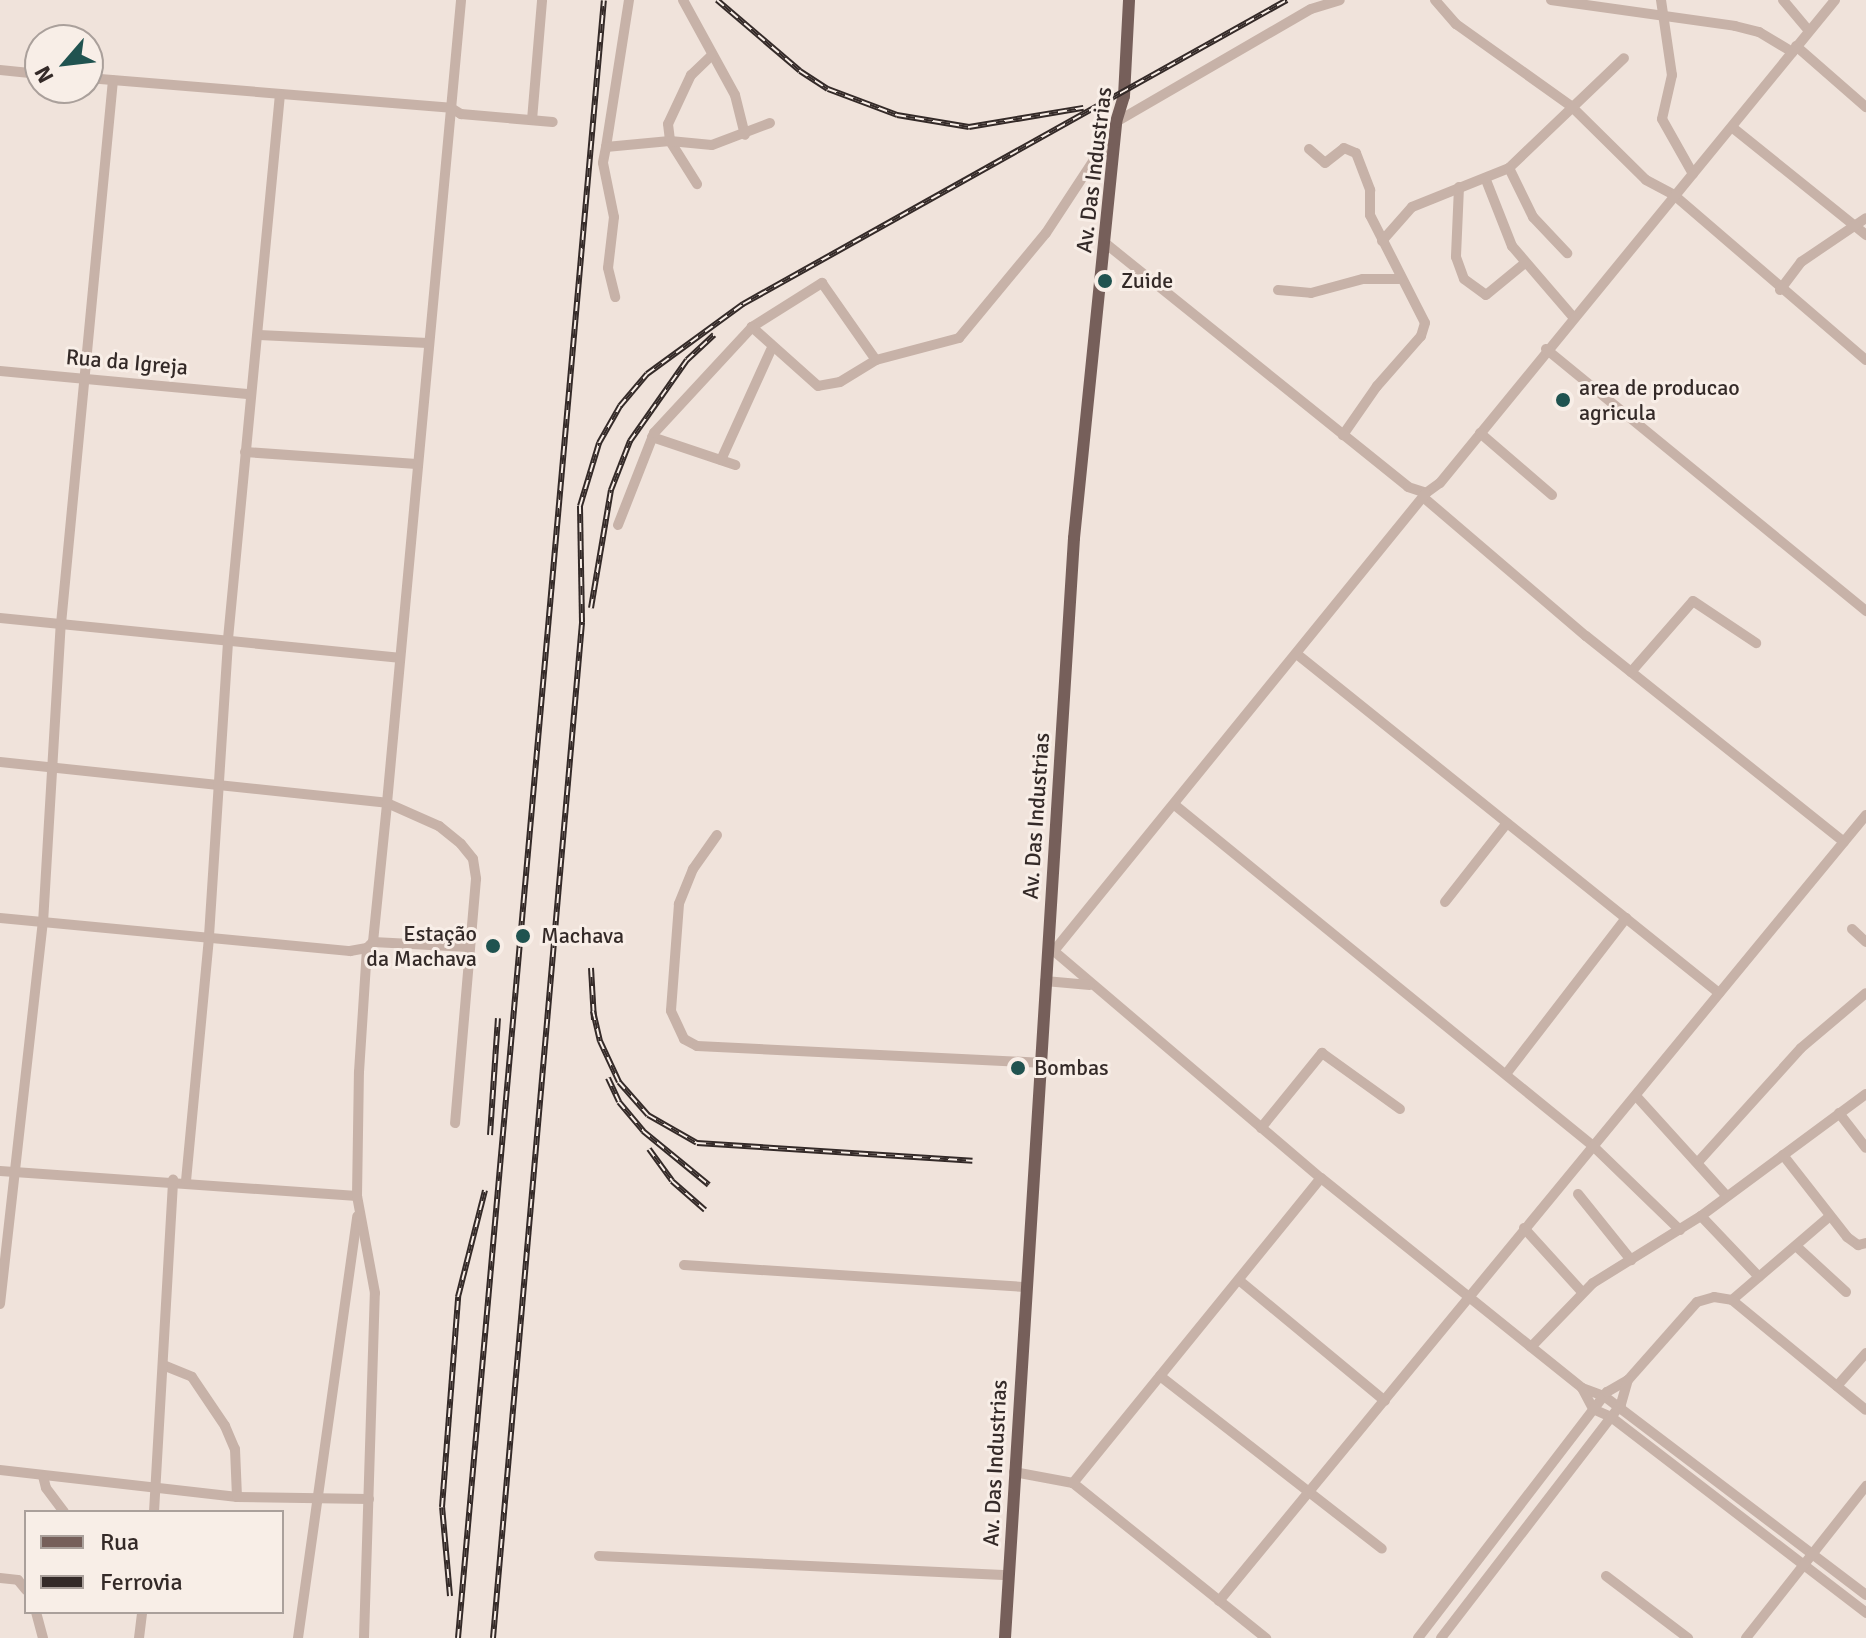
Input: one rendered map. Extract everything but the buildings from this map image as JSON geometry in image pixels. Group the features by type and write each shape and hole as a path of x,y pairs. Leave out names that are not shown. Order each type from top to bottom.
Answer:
{"main road":[{"name":"Av. Das Industrias","path":"1005,1638 1073,552 1116,122 1124,96 1129,0"}],"street":[{"path":"298,1638 322,1495 358,1202 370,945 387,803 461,0"},
{"path":"532,120 542,0"},
{"path":"615,297 608,268 614,217 603,163 629,0"},
{"path":"683,0 735,95 745,135"},
{"path":"1116,122 1311,9 1340,0"},
{"path":"1435,0 1456,24 1571,106 1646,180 1674,195 1780,290 1866,360"},
{"path":"1551,0 1759,32 1794,49 1866,107"},
{"path":"1661,0 1661,17 1672,75 1662,119 1693,174"},
{"path":"1783,0 1809,31"},
{"path":"1835,0 1733,128 1546,349 1440,483 1424,495 1176,806 1050,949 1321,1178 1582,1388 1604,1396 1866,1595"},
{"path":"697,184 670,141 668,124 691,75 711,56"},
{"path":"1382,241 1412,207 1459,187 1486,180 1509,168 1624,58"},
{"path":"0,70 24,72"},
{"path":"104,79 451,108 461,114 553,122"},
{"path":"0,1304 18,1173 43,923 61,624 113,80"},
{"path":"186,1181 209,936 228,639 280,94"},
{"path":"606,147 670,141 712,145 770,123"},
{"path":"1733,128 1866,235"},
{"path":"752,327 771,350 825,388 876,360 944,343 971,328 1053,222 1094,160 1114,144"},
{"path":"1309,149 1325,163 1344,148 1352,149 1367,176 1370,215 1425,330 1343,435"},
{"path":"1509,168 1533,217 1567,253"},
{"path":"1486,180 1505,233 1525,263 1573,317"},
{"path":"1459,187 1456,257 1464,279 1486,295 1525,263"},
{"path":"1780,290 1801,262 1866,218"},
{"path":"1105,243 1408,487 1424,495 1631,672 1844,842"},
{"path":"1278,290 1311,293 1363,279 1400,279"},
{"path":"618,525 652,437 694,385 752,327 822,283 876,360"},
{"path":"259,335 428,343"},
{"path":"1546,349 1866,611"},
{"path":"721,460 771,350"},
{"name":"Rua da Igreja","path":"0,371 250,394"},
{"path":"1480,433 1552,495"},
{"path":"652,437 735,465"},
{"path":"245,452 417,464"},
{"path":"1631,672 1693,601 1756,643"},
{"path":"0,618 399,658"},
{"path":"1298,655 1719,993"},
{"path":"0,762 218,782 387,803 439,826 473,859 455,1123"},
{"path":"1176,806 1593,1146 1680,1230"},
{"path":"1219,1601 1311,1494 1467,1296 1637,1097 1866,815"},
{"path":"1445,902 1507,823"},
{"path":"717,835 693,869 679,904 671,1011 684,1039 712,1047 1040,1063"},
{"path":"0,918 350,951 370,945 469,947"},
{"path":"1506,1074 1626,918"},
{"path":"1852,929 1866,942"},
{"path":"1045,981 1092,985"},
{"path":"1699,1161 1801,1048 1866,993"},
{"path":"1261,1128 1322,1053 1400,1109"},
{"path":"1531,1347 1582,1292 1701,1216 1866,1094"},
{"path":"1637,1097 1699,1161 1726,1195"},
{"path":"1839,1113 1866,1148"},
{"path":"1783,1155 1854,1244 1866,1243"},
{"path":"0,1171 186,1181 358,1202"},
{"path":"1073,1483 1321,1178"},
{"path":"154,1510 173,1180"},
{"path":"1578,1194 1631,1260"},
{"path":"358,1202 375,1293 364,1638"},
{"path":"1701,1216 1759,1277"},
{"path":"1732,1300 1830,1216"},
{"path":"1524,1228 1582,1292"},
{"path":"1796,1246 1846,1292"},
{"path":"684,1265 1026,1287"},
{"path":"1240,1281 1385,1401"},
{"path":"1418,1638 1593,1409 1604,1396 1628,1380 1697,1302 1714,1297 1732,1300 1866,1410"},
{"path":"1837,1386 1866,1353"},
{"path":"163,1365 192,1377 219,1415 235,1449 237,1497"},
{"path":"1160,1376 1382,1549"},
{"path":"1441,1638 1619,1407 1628,1380"},
{"path":"1582,1388 1593,1409 1611,1417 1866,1613"},
{"path":"1570,1439 1585,1451"},
{"path":"0,1470 157,1485 237,1497 322,1495 369,1499"},
{"path":"1014,1472 1073,1483 1266,1638"},
{"path":"43,1476 46,1488 62,1510"},
{"path":"1746,1638 1866,1486"},
{"path":"1499,1532 1514,1543"},
{"path":"599,1556 1009,1575"},
{"path":"1606,1576 1688,1638"},
{"path":"0,1578 18,1580 24,1588"},
{"path":"37,1614 43,1638"},
{"path":"139,1638 142,1614"}],"railway":[{"path":"458,1638 604,0"},
{"path":"717,0 800,71 828,89 897,115 969,127 1083,108"},
{"path":"493,1638 582,622 580,506 599,443 620,406 647,374 743,304 1287,0"},
{"path":"591,608 611,490 630,441 687,360 714,335"},
{"path":"591,968 594,1020"},
{"path":"593,1011 600,1041 619,1082 648,1115 697,1143 972,1161"},
{"path":"490,1135 498,1018"},
{"path":"608,1078 619,1102 643,1131 709,1185"},
{"path":"649,1149 672,1181 705,1210"},
{"path":"450,1596 442,1507 458,1297 485,1190"}],"place":[{"name":"Zuide","path":"1105,281"},
{"name":"area de producao agricula","path":"1563,400"},
{"name":"Machava","path":"523,936"},
{"name":"Estação da Machava","path":"493,946"},
{"name":"Bombas","path":"1018,1068"}]}
